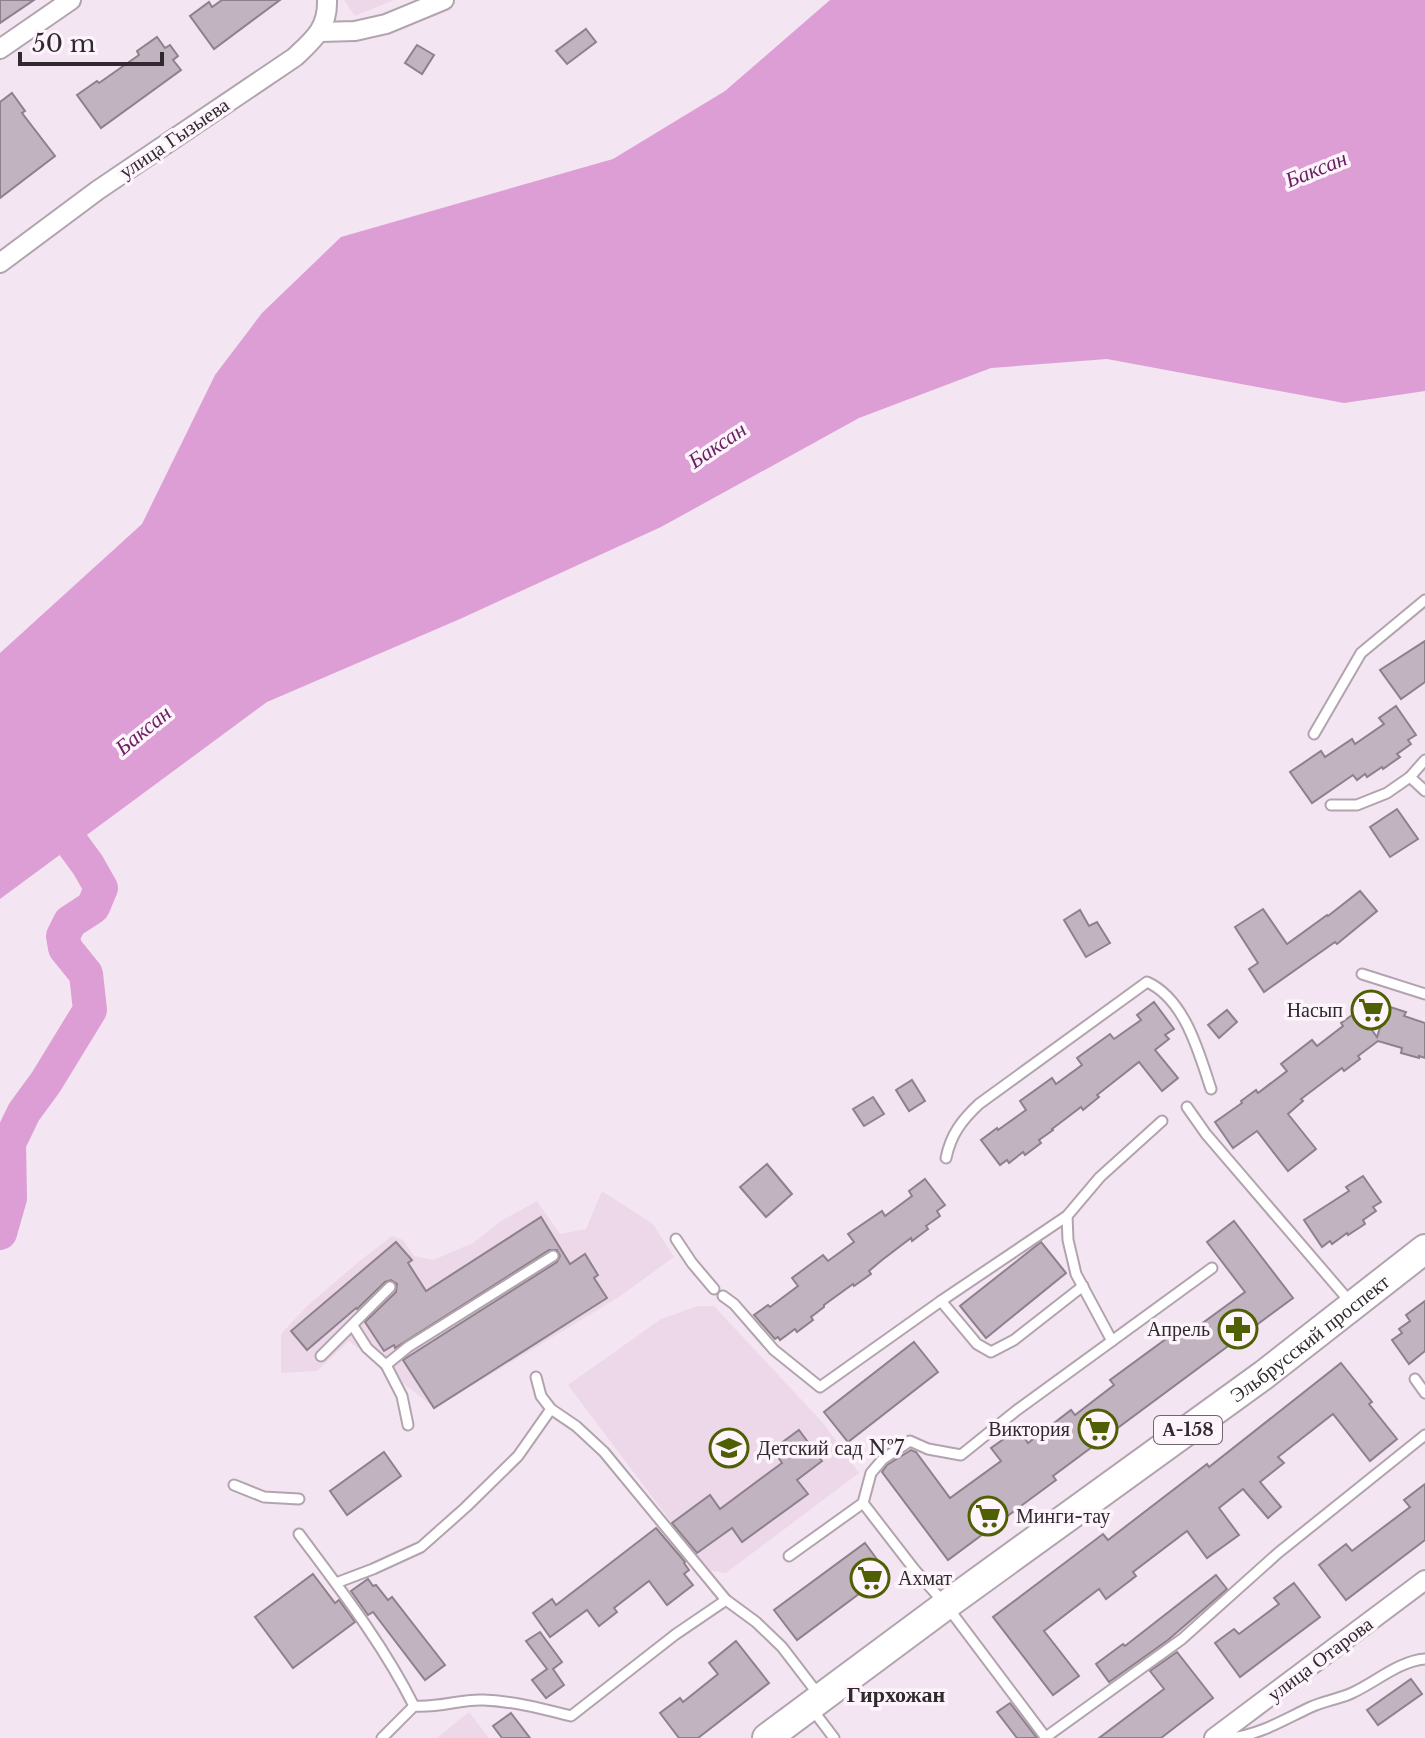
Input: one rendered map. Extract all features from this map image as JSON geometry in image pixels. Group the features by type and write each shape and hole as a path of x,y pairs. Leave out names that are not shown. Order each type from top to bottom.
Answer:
{"main road":[{"name":"Эльбрусский проспект","path":"767,1738 1265,1374 1425,1249"}],"street":[{"path":"0,49 71,0"},
{"path":"327,0 327,14 320,32 355,31 386,24 444,0"},
{"name":"улица Гызыева","path":"0,263 98,190 295,57 320,32"},
{"name":"улица Отарова","path":"1214,1738 1425,1580"}],"lane":[{"path":"1314,734 1361,653 1425,600"},
{"path":"1331,805 1357,805 1387,793 1410,777 1425,760"},
{"path":"1410,777 1425,791"},
{"path":"1362,974 1425,994"},
{"path":"946,1158 949,1141 960,1122 979,1104 1147,982 1160,988 1188,1025 1211,1089"},
{"path":"1187,1107 1206,1134 1353,1305"},
{"path":"723,1296 734,1304 774,1350 820,1387 1067,1216 1100,1177 1162,1121"},
{"path":"1067,1216 1068,1240 1076,1274 1112,1341"},
{"path":"676,1239 714,1289"},
{"path":"386,1365 408,1347 553,1256"},
{"path":"789,1556 863,1503 871,1473 883,1459 910,1441 928,1449 961,1455 1017,1410 1212,1268"},
{"path":"941,1301 977,1344 991,1352 1014,1340 1083,1286"},
{"path":"321,1356 390,1287"},
{"path":"353,1326 367,1348 386,1365 402,1396 408,1425"},
{"path":"536,1377 541,1396 551,1409 576,1426 604,1452 726,1600 756,1622 782,1647 834,1738"},
{"path":"1415,1379 1425,1393"},
{"path":"336,1583 421,1547 518,1456 551,1409"},
{"path":"863,1503 946,1605 1046,1738 1182,1639 1278,1553 1425,1435"},
{"path":"234,1485 264,1497 299,1499"},
{"path":"299,1534 336,1583 414,1706"},
{"path":"414,1706 430,1708 481,1699 538,1707 571,1716 676,1634 726,1600"},
{"path":"1230,1738 1283,1722 1313,1706 1351,1693 1412,1660 1425,1659"},
{"path":"382,1738 414,1706"}],"shaded area":[{"path":"344,0 394,0 355,16"},
{"path":"602,1191 653,1224 674,1257 619,1297 435,1408 349,1341 317,1371 281,1373 281,1334 307,1306 392,1236 403,1240 414,1256 433,1260 473,1243 501,1221 537,1201 560,1234 586,1229"},
{"name":"Детский сад №7","path":"698,1306 714,1306 824,1424 859,1473 726,1573 707,1570 568,1385 661,1319"},
{"path":"469,1712 489,1738 437,1738"}],"water":[{"name":"Баксан","path":"830,0 1425,0 1425,391 1344,403 1107,359 991,368 859,418 661,527 460,619 267,702 0,899 0,653 142,524 215,375 262,313 341,237 613,159 725,91"}],"building":[{"path":"0,0 34,0 0,23"},
{"path":"222,0 280,0 214,49 190,16 209,2 212,7"},
{"path":"586,29 596,42 567,64 556,51"},
{"path":"157,37 165,48 170,45 178,56 173,60 181,70 101,128 77,95 139,55 137,51"},
{"path":"417,45 434,55 422,74 405,63"},
{"path":"12,93 25,111 22,113 55,156 0,198 0,102"},
{"path":"1425,641 1425,682 1401,699 1380,670"},
{"path":"1396,706 1416,735 1408,740 1411,744 1397,754 1400,757 1367,777 1365,774 1357,780 1353,775 1312,803 1290,772 1321,751 1325,757 1352,739 1355,744 1384,724 1379,718"},
{"path":"1397,809 1418,839 1390,857 1370,827"},
{"path":"1360,891 1377,911 1337,944 1335,942 1264,992 1249,969 1258,963 1235,927 1263,909 1287,944"},
{"path":"1080,910 1089,926 1097,922 1110,943 1086,957 1064,920"},
{"path":"1154,1002 1174,1029 1165,1035 1169,1039 1155,1050 1178,1078 1162,1091 1139,1062 1083,1110 1081,1107 1052,1129 1039,1140 1041,1143 1025,1155 1023,1152 1009,1163 1007,1160 1000,1165 981,1140 1026,1110 1020,1101 1052,1078 1056,1084 1082,1065 1077,1058 1110,1034 1114,1039 1141,1020 1137,1015"},
{"path":"1387,1006 1425,1023 1425,1058 1401,1053 1402,1048 1378,1041 1358,1056 1360,1059 1344,1071 1342,1068 1301,1099 1303,1101 1288,1114 1316,1149 1288,1171 1257,1131 1233,1148 1215,1122 1256,1090 1258,1093 1287,1071 1281,1064 1312,1040 1317,1046 1358,1011 1377,1037"},
{"path":"1227,1010 1237,1022 1219,1038 1208,1025"},
{"path":"912,1080 925,1101 909,1111 896,1090"},
{"path":"873,1097 884,1114 864,1126 853,1109"},
{"path":"767,1164 792,1194 766,1217 740,1187"},
{"path":"1363,1176 1381,1202 1373,1207 1376,1211 1363,1220 1365,1224 1322,1247 1304,1220 1349,1191 1346,1187"},
{"path":"925,1179 945,1205 937,1211 940,1216 926,1226 928,1229 912,1241 911,1238 869,1271 871,1274 824,1305 811,1317 813,1320 797,1332 795,1329 780,1340 778,1337 775,1339 754,1315 798,1286 792,1278 823,1255 828,1261 854,1242 848,1234 882,1211 885,1216 912,1196 909,1191"},
{"path":"541,1217 570,1264 585,1254 598,1275 594,1278 607,1298 434,1408 403,1360 557,1262 560,1256 557,1250 549,1250 395,1348 394,1345 384,1351 365,1322 396,1292 397,1284 391,1280 307,1350 291,1331 396,1242 412,1260 408,1263 426,1291"},
{"path":"1234,1221 1293,1298 1053,1476 1056,1480 948,1560 882,1472 887,1465 911,1450 916,1452 950,1498 1001,1461 991,1448 1018,1429 1028,1443 1071,1410 1075,1415 1114,1385 1110,1380 1181,1328 1186,1335 1245,1292 1207,1242"},
{"path":"1041,1242 1066,1273 986,1338 960,1306"},
{"path":"1425,1301 1425,1351 1409,1364 1392,1340 1402,1333 1399,1329 1410,1321 1406,1315"},
{"path":"914,1342 938,1372 848,1442 824,1412"},
{"path":"1341,1363 1397,1439 1370,1461 1333,1414 1278,1457 1284,1463 1260,1482 1281,1507 1268,1518 1243,1489 1219,1508 1239,1535 1207,1558 1187,1531 1133,1572 1136,1576 1106,1599 1099,1589 1044,1631 1079,1676 1053,1695 993,1617 1103,1534 1108,1540 1207,1464 1209,1467"},
{"path":"799,1430 822,1461 797,1480 808,1494 742,1542 732,1528 697,1553 672,1523 710,1495 720,1509 782,1463 773,1449"},
{"path":"384,1452 401,1476 347,1515 330,1491"},
{"path":"1425,1484 1425,1540 1346,1600 1319,1565 1346,1544 1352,1551 1410,1507 1404,1500"},
{"path":"656,1528 685,1562 689,1570 684,1574 693,1585 667,1605 649,1581 614,1608 617,1612 599,1626 587,1610 550,1637 533,1613 552,1599 556,1605"},
{"path":"865,1543 887,1573 797,1640 774,1610"},
{"path":"313,1574 335,1603 339,1600 355,1622 293,1668 255,1617"},
{"path":"1216,1575 1227,1589 1168,1640 1109,1682 1096,1664 1123,1644 1125,1646"},
{"path":"368,1579 388,1600 392,1597 445,1665 425,1680 373,1612 368,1615 351,1591"},
{"path":"1294,1583 1320,1617 1240,1677 1215,1643 1234,1629 1239,1634 1279,1604 1274,1598"},
{"path":"540,1632 562,1662 553,1669 564,1685 546,1698 532,1680 547,1669 526,1641"},
{"path":"736,1641 769,1683 698,1738 679,1738 660,1713 680,1698 683,1702 718,1674 709,1663"},
{"path":"1177,1652 1213,1698 1161,1738 1099,1738 1164,1689 1150,1671"},
{"path":"1411,1679 1422,1694 1378,1725 1367,1710"},
{"path":"1010,1703 1037,1738 1017,1738 997,1712"},
{"path":"511,1713 530,1738 502,1738 493,1726"}],"waterway":[{"path":"0,1233 10,1198 9,1143 24,1112 90,1010 86,974 65,948 63,936 70,922 93,907 101,888 47,809"}],"place":[{"name":"Насып","path":"1371,1010"},
{"name":"Апрель","path":"1238,1329"},
{"name":"Виктория","path":"1098,1429"},
{"name":"Детский сад №7","path":"729,1448"},
{"name":"Минги-тау","path":"988,1516"},
{"name":"Ахмат","path":"870,1578"}],"district":[{"name":"Гирхожан","path":"896,1694"}]}
